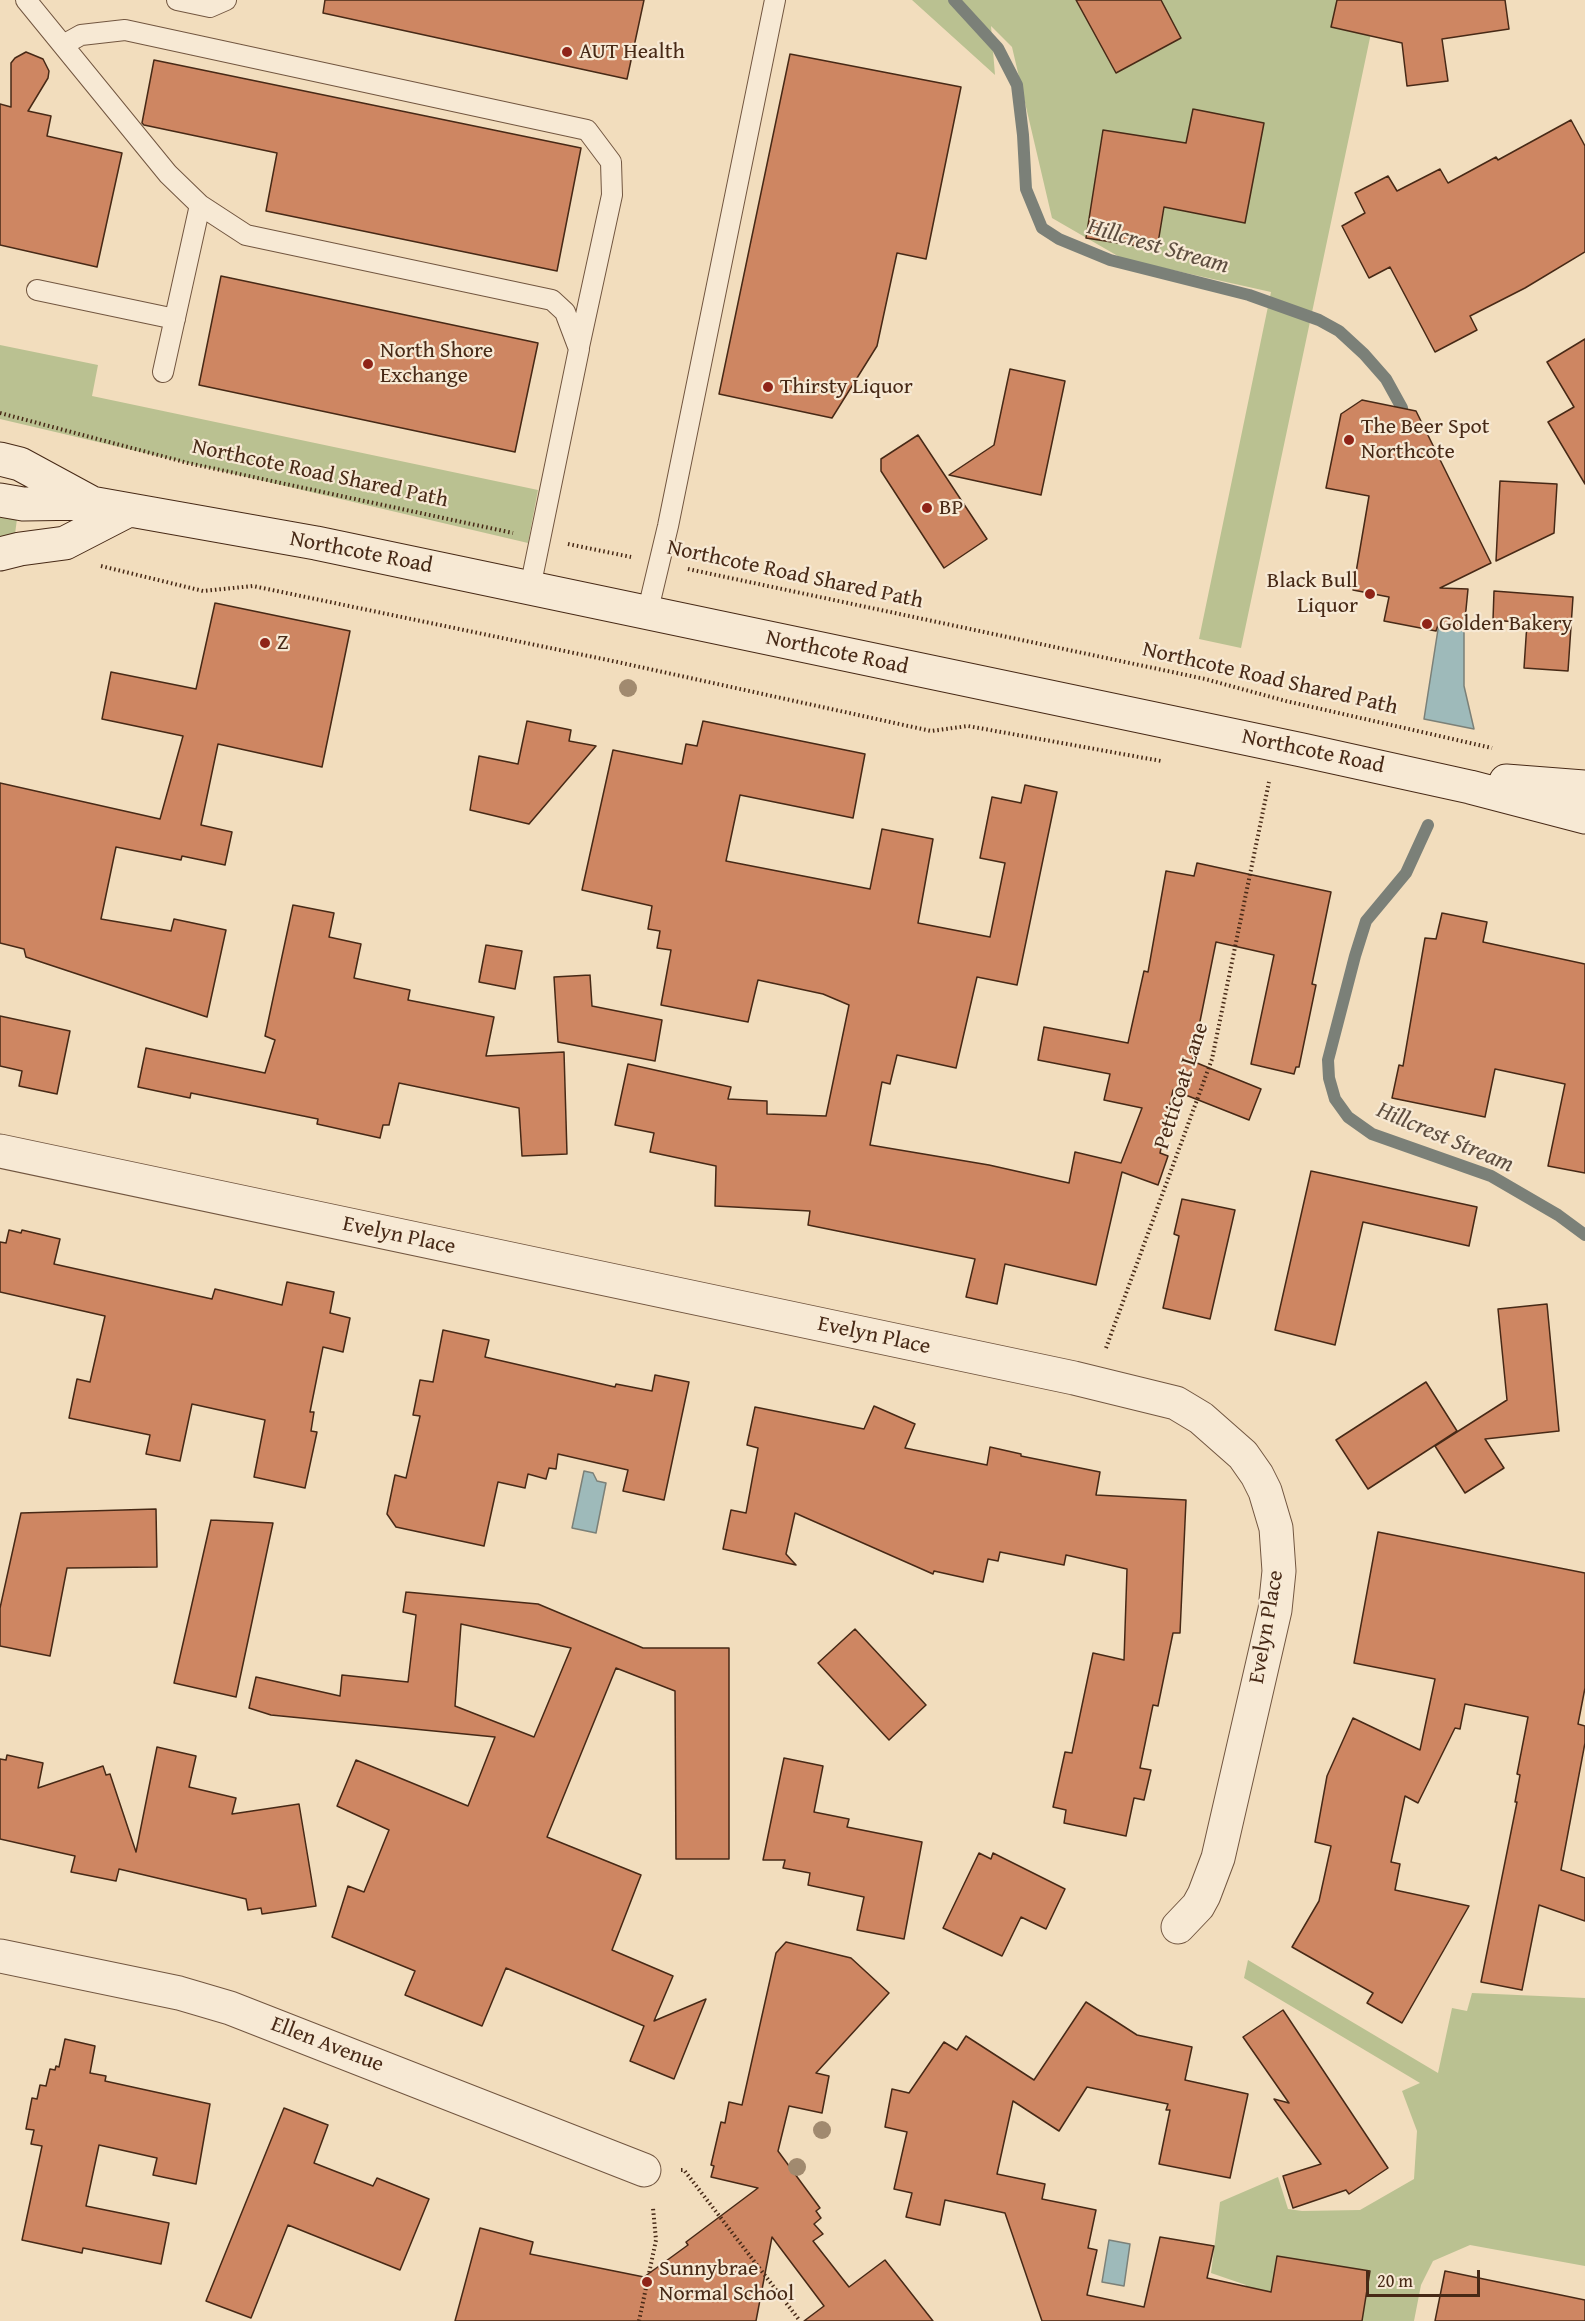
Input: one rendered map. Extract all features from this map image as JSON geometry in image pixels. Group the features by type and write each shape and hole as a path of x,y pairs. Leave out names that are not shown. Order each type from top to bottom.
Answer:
{"street":[{"name":"Northcote Road","path":"0,459 20,464 91,503"},
{"name":"Northcote Road","path":"0,500 23,504 91,503 316,543 647,614 1195,726 1470,787 1512,780 1584,797"},
{"path":"0,554 65,543 127,510"},
{"name":"Evelyn Place","path":"0,1151 1074,1378 1176,1403 1201,1418 1243,1455 1257,1475 1265,1491 1276,1528 1279,1571 1275,1610 1218,1858 1198,1906 1178,1927"},
{"name":"Ellen Avenue","path":"0,1956 179,1993 230,2008 644,2170"}],"lane":[{"path":"26,0 168,174 200,205 246,235 552,300 565,312 579,349"},
{"path":"177,0 210,7 226,0"},
{"path":"647,614 775,0"},
{"path":"63,45 81,35 125,30 587,130 611,162 612,195 530,588"},
{"path":"163,372 200,205"},
{"path":"37,290 175,319"}],"path":[{"name":"Northcote Road Shared Path","path":"0,413 188,463 1205,679 1297,704 1500,748"},
{"path":"98,566 203,591 253,586 622,663 931,731 968,726 1164,761"},
{"name":"Petticoat Lane","path":"1103,1356 1212,1059 1269,782 1257,780"},
{"path":"677,2170 684,2170 800,2321"},
{"path":"639,2321 656,2240 653,2208"}],"green space":[{"path":"912,0 1378,0 1241,648 1199,639 1271,292 1123,259 1052,218 1012,47 991,26 995,75"},
{"path":"0,345 98,365 92,396 538,490 528,543 0,419"},
{"path":"0,515 17,519 15,534 0,538"},
{"path":"1248,1960 1438,2073 1452,2008 1467,2011 1472,1993 1585,1998 1585,2266 1470,2245 1433,2261 1421,2285 1414,2321 1222,2321 1246,2285 1211,2273 1220,2202 1278,2177 1288,2209 1302,2211 1360,2210 1414,2179 1417,2131 1402,2091 1420,2083 1244,1978"}],"water":[{"path":"1439,623 1464,630 1464,686 1474,729 1424,719"},
{"path":"584,1471 593,1473 597,1481 606,1483 596,1533 572,1528"},
{"path":"1109,2240 1130,2244 1124,2286 1102,2282"}],"building":[{"name":"AUT Health","path":"325,0 644,0 627,79 323,13"},
{"path":"1076,0 1161,0 1181,38 1116,73"},
{"path":"1337,0 1505,0 1509,29 1442,39 1448,81 1407,86 1402,43 1331,27"},
{"path":"26,52 43,59 49,71 48,78 28,111 51,116 47,136 122,153 97,267 0,245 0,104 11,107 11,63"},
{"path":"790,54 961,87 926,259 897,253 877,346 832,418 719,394"},
{"path":"154,60 581,148 557,271 266,211 277,153 142,123"},
{"path":"1193,109 1264,123 1245,223 1164,207 1157,249 1086,238 1103,130 1186,143"},
{"path":"1571,120 1585,146 1585,252 1525,288 1470,316 1477,330 1435,352 1390,267 1369,278 1342,226 1365,213 1355,193 1388,176 1397,191 1440,169 1448,183 1496,157 1498,160"},
{"name":"North Shore Exchange","path":"221,276 538,343 515,452 199,385"},
{"path":"1585,339 1585,484 1548,422 1574,407 1547,362"},
{"path":"1010,369 1065,381 1041,495 949,475 994,445"},
{"path":"1362,400 1416,411 1491,563 1440,588 1468,589 1464,630 1439,622 1436,631 1384,621 1389,597 1353,590 1369,496 1326,488 1341,414"},
{"path":"918,435 987,539 944,568 881,471 881,459"},
{"path":"1500,481 1557,484 1554,533 1496,561"},
{"path":"1494,591 1573,597 1568,671 1524,668 1527,623 1493,620"},
{"path":"215,603 350,631 322,767 218,744 201,825 232,832 225,865 182,856 181,860 116,847 101,919 171,931 174,919 226,930 207,1017 26,957 24,949 0,943 0,783 160,819 183,736 102,719 111,672 196,689"},
{"path":"527,721 571,730 569,741 596,746 529,824 470,810 479,756 518,764"},
{"path":"703,721 865,754 853,818 740,795 726,861 870,889 882,829 933,839 918,923 990,937 1005,863 980,858 992,797 1021,803 1025,785 1057,792 1017,985 977,977 956,1068 897,1055 890,1084 882,1082 870,1145 989,1165 1069,1183 1075,1152 1121,1163 1142,1108 1104,1100 1110,1074 1038,1060 1044,1027 1128,1043 1144,971 1148,972 1166,871 1194,876 1197,863 1331,892 1312,984 1316,985 1299,1067 1296,1067 1294,1074 1251,1064 1274,955 1216,942 1192,1061 1261,1089 1249,1120 1173,1090 1160,1153 1168,1156 1158,1185 1122,1172 1096,1285 1005,1264 997,1304 966,1297 975,1259 808,1225 810,1211 715,1206 716,1166 650,1152 654,1133 615,1125 628,1064 731,1087 728,1099 767,1101 767,1114 826,1116 849,1005 823,994 758,980 748,1022 661,1005 671,950 657,948 660,931 648,929 652,906 582,890 613,750 682,764 686,744 697,746"},
{"path":"293,905 334,913 329,937 361,944 354,978 410,990 408,1000 494,1017 486,1056 564,1052 567,1154 522,1156 519,1108 399,1083 389,1125 383,1125 380,1138 317,1124 318,1119 191,1093 190,1098 138,1087 146,1048 265,1073 275,1040 265,1036"},
{"path":"1442,913 1487,922 1483,942 1585,964 1585,1173 1548,1166 1565,1084 1495,1069 1485,1117 1392,1098 1399,1065 1403,1066 1425,938 1436,939"},
{"path":"486,945 522,951 515,989 479,982"},
{"path":"590,975 592,1006 662,1020 655,1061 558,1042 554,977"},
{"path":"0,1016 70,1031 57,1094 19,1086 22,1071 0,1066"},
{"path":"1311,1171 1477,1207 1469,1246 1363,1222 1335,1345 1275,1330"},
{"path":"1182,1199 1235,1210 1210,1319 1163,1308 1179,1236 1174,1234"},
{"path":"9,1230 21,1233 22,1230 60,1239 54,1264 212,1299 215,1289 282,1305 287,1282 334,1292 330,1313 350,1318 343,1352 323,1347 310,1412 314,1412 311,1431 317,1432 305,1488 254,1477 265,1420 192,1404 180,1461 146,1454 150,1435 69,1418 77,1379 90,1382 105,1316 0,1292 0,1242 6,1243"},
{"path":"1547,1304 1559,1431 1485,1439 1504,1468 1465,1493 1435,1446 1507,1400 1498,1309"},
{"path":"443,1330 489,1340 485,1357 615,1387 616,1384 652,1391 655,1375 689,1382 664,1500 623,1491 628,1470 558,1454 556,1469 549,1468 546,1479 528,1474 525,1488 498,1482 484,1546 396,1527 387,1514 395,1475 406,1478 420,1416 413,1415 420,1380 433,1382"},
{"path":"1426,1382 1457,1431 1368,1489 1336,1440"},
{"path":"874,1406 915,1424 905,1448 987,1465 990,1447 1021,1454 1021,1456 1100,1472 1096,1495 1186,1500 1180,1633 1173,1633 1158,1706 1153,1705 1140,1768 1151,1770 1144,1800 1134,1798 1126,1836 1064,1823 1066,1810 1053,1807 1065,1752 1072,1753 1093,1653 1124,1660 1127,1569 1066,1555 1064,1565 1000,1552 998,1561 988,1559 983,1582 934,1571 933,1574 795,1513 786,1554 796,1565 723,1549 731,1510 746,1513 758,1448 747,1445 755,1407 864,1429"},
{"path":"156,1509 157,1567 67,1568 50,1656 0,1646 0,1608 21,1513"},
{"path":"211,1520 273,1523 236,1697 174,1683"},
{"path":"1378,1532 1585,1573 1585,1688 1578,1724 1585,1726 1585,1743 1561,1870 1585,1878 1585,1921 1539,1905 1522,1990 1481,1982 1517,1802 1515,1802 1520,1775 1517,1774 1528,1717 1465,1704 1460,1729 1455,1728 1418,1803 1405,1796 1391,1862 1400,1864 1395,1890 1469,1906 1402,2023 1367,2003 1373,1993 1292,1947 1319,1901 1331,1846 1315,1842 1327,1776 1353,1718 1420,1750 1435,1679 1354,1663"},
{"path":"406,1592 538,1604 643,1648 729,1648 729,1859 676,1859 675,1691 616,1668 547,1837 641,1875 612,1950 673,1976 654,2021 706,1999 674,2079 630,2061 644,2026 506,1968 482,2026 405,1995 415,1971 332,1937 348,1886 364,1892 389,1830 337,1806 356,1760 468,1806 495,1737 271,1715 249,1708 256,1677 340,1696 342,1675 408,1682 416,1615 403,1612","holes":["461,1624 571,1648 534,1737 455,1706"]},
{"path":"855,1629 926,1705 889,1740 818,1663"},
{"path":"157,1747 196,1756 189,1787 236,1798 232,1814 299,1804 316,1906 262,1914 261,1908 248,1910 246,1899 119,1869 116,1881 71,1872 75,1856 0,1839 0,1759 6,1760 7,1755 43,1763 38,1788 103,1766 106,1775 110,1774 136,1852"},
{"path":"784,1758 823,1766 814,1812 849,1819 847,1827 922,1842 904,1939 857,1930 864,1897 808,1885 810,1873 783,1868 785,1860 763,1860"},
{"path":"979,1853 991,1859 993,1853 1065,1889 1046,1929 1021,1917 1002,1956 943,1928"},
{"path":"786,1942 851,1958 889,1993 816,2073 829,2076 822,2113 789,2106 778,2151 820,2208 816,2211 821,2218 814,2224 823,2234 813,2241 849,2287 885,2260 933,2321 804,2321 824,2306 772,2237 756,2321 455,2321 480,2228 533,2242 530,2254 644,2277 688,2245 686,2242 758,2188 711,2177 714,2166 711,2165 721,2122 725,2123 729,2102 742,2105 776,1953"},
{"path":"1086,2002 1137,2035 1192,2047 1185,2080 1248,2094 1230,2178 1159,2164 1170,2110 1166,2110 1168,2104 1087,2087 1059,2131 1013,2101 997,2174 1045,2184 1042,2199 1096,2210 1088,2248 1097,2250 1087,2295 1144,2307 1160,2237 1214,2246 1207,2278 1271,2292 1277,2256 1370,2271 1362,2321 1042,2321 1005,2213 945,2200 940,2225 906,2217 912,2193 894,2189 907,2132 885,2127 892,2089 909,2093 944,2042 957,2050 966,2036 1034,2080"},
{"path":"1283,2010 1388,2168 1349,2194 1346,2190 1293,2208 1283,2176 1321,2164 1274,2099 1289,2103 1243,2037"},
{"path":"65,2039 95,2046 90,2073 106,2076 105,2081 210,2104 196,2184 153,2175 157,2158 99,2145 86,2206 169,2223 161,2264 83,2248 82,2253 22,2240 42,2146 31,2144 34,2130 26,2129 32,2098 37,2099 40,2085 46,2086 50,2069 55,2070 56,2066 59,2067"},
{"path":"284,2108 328,2125 314,2163 373,2186 377,2178 429,2199 400,2270 288,2225 251,2318 206,2301"},
{"path":"1445,2271 1585,2300 1585,2321 1435,2321"}],"waterway":[{"name":"Hillcrest Stream","path":"954,0 998,48 1017,85 1026,189 1042,228 1059,239 1110,260 1249,295 1319,320 1339,331 1364,354 1386,379 1402,408"},
{"name":"Hillcrest Stream","path":"1428,825 1406,873 1366,921 1328,1060 1329,1078 1335,1099 1348,1117 1372,1134 1491,1176 1558,1215 1585,1235"}],"place":[{"name":"AUT Health","path":"567,52"},
{"name":"North Shore Exchange","path":"368,364"},
{"name":"Thirsty Liquor","path":"768,387"},
{"name":"The Beer Spot Northcote","path":"1349,440"},
{"name":"BP","path":"927,508"},
{"name":"Black Bull Liquor","path":"1370,594"},
{"name":"Golden Bakery","path":"1427,624"},
{"name":"Z","path":"265,643"},
{"name":"Sunnybrae Normal School","path":"647,2282"}]}
